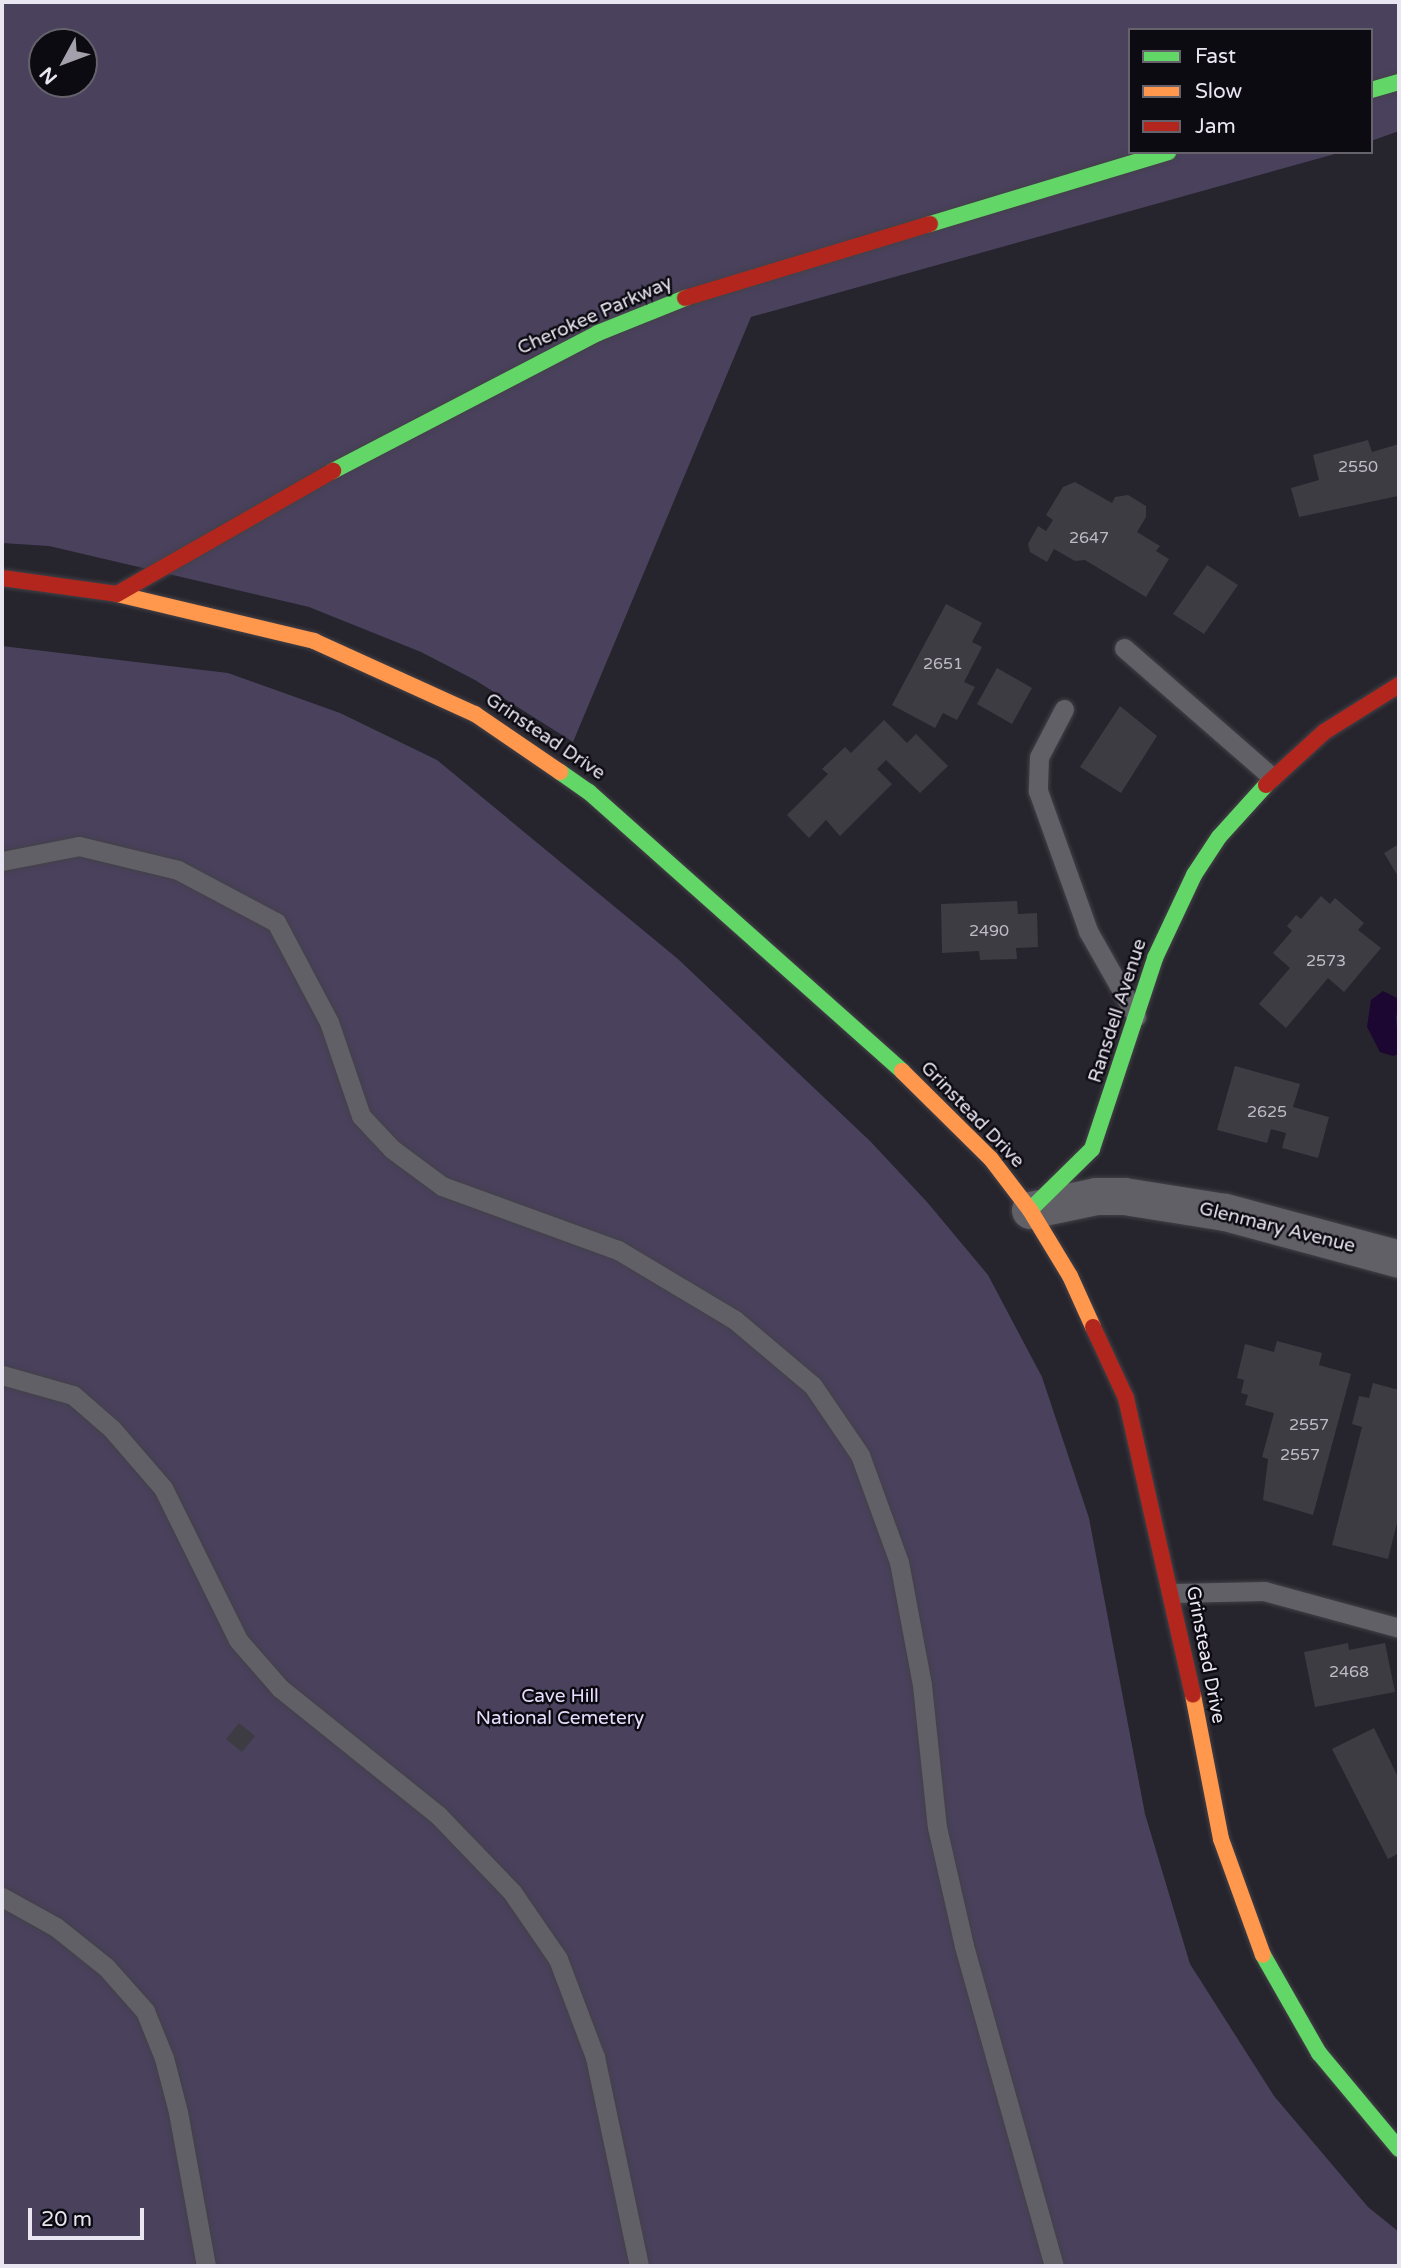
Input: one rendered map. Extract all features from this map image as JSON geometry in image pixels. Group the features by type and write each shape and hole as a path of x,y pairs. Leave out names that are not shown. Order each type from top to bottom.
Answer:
{"main road":[{"path":"1373,89 1399,82"},
{"name":"Cherokee Parkway","path":"117,594 390,439 598,333 662,306 1161,154"},
{"name":"Grinstead Drive","path":"2,578 117,594 314,641 475,714 589,792 661,854 900,1069 991,1159 1030,1210 1088,1311 1126,1398 1173,1593 1216,1816 1240,1900 1262,1954 1319,2053 1399,2149"},
{"name":"Ransdell Avenue","path":"1030,1210 1092,1149 1155,958 1194,875 1226,828 1272,777 1324,732 1399,685"}],"street":[{"name":"Glenmary Avenue","path":"1030,1210 1096,1196 1124,1196 1225,1212 1399,1259"}],"lane":[{"path":"1124,648 1272,777"},
{"path":"1064,709 1039,757 1038,790 1088,931 1137,1017"},
{"path":"2,861 79,846 178,870 276,922 329,1022 360,1115 392,1149 442,1186 618,1250 735,1321 813,1386 860,1455 899,1562 922,1685 937,1827 964,1946 1054,2266"},
{"path":"2,1375 73,1395 112,1429 163,1488 238,1640 280,1688 438,1815 512,1892 558,1959 595,2057 639,2266"},
{"path":"1173,1593 1264,1591 1399,1628"},
{"path":"2,1897 66,1935 107,1967 145,2011 164,2059 178,2112 206,2266"}],"green space":[{"path":"2,2 1399,2 1399,131 1373,140 1373,28 1128,28 1128,154 1335,154 751,317 573,742 475,680 421,652 309,607 49,546 2,543"},
{"name":"Cave Hill National Cemetery","path":"2,646 228,673 340,713 437,760 678,959 870,1141 927,1202 988,1275 1042,1377 1089,1518 1145,1814 1190,1964 1274,2096 1368,2207 1399,2232 1399,2266 2,2266"}],"shaded area":[{"path":"1383,991 1399,999 1396,1018 1399,1054 1393,1056 1380,1052 1367,1027 1371,1000"}],"building":[{"path":"1368,440 1372,452 1399,444 1398,496 1299,517 1291,488 1319,480 1313,455"},
{"path":"1075,482 1112,503 1115,497 1128,495 1146,506 1146,517 1137,532 1160,546 1156,551 1169,559 1146,597 1085,560 1075,561 1054,549 1047,562 1030,552 1028,544 1038,526 1046,531 1053,520 1046,515 1063,487"},
{"path":"1207,565 1238,585 1204,634 1173,614"},
{"path":"946,604 982,623 972,642 982,647 964,682 975,687 957,720 943,713 935,728 892,705"},
{"path":"997,668 1032,688 1012,724 977,704"},
{"path":"1120,706 1157,736 1121,793 1080,767"},
{"path":"884,720 907,743 916,734 948,766 920,793 886,760 877,769 892,784 840,836 826,820 809,838 787,815 828,774 822,769 845,747 851,753"},
{"path":"1399,844 1399,878 1384,853"},
{"path":"1321,896 1330,904 1335,898 1364,923 1358,930 1381,948 1344,992 1328,978 1286,1028 1259,1004 1290,968 1273,953 1292,931 1287,926 1296,915 1301,919"},
{"path":"1017,901 1018,914 1037,913 1038,947 1016,948 1017,959 980,960 979,951 942,953 941,904"},
{"path":"1235,1066 1300,1084 1293,1107 1329,1117 1318,1158 1282,1148 1286,1133 1271,1129 1267,1143 1217,1130"},
{"path":"1277,1341 1322,1353 1319,1365 1351,1374 1313,1515 1263,1500 1268,1459 1262,1457 1274,1413 1245,1405 1248,1395 1241,1393 1244,1380 1237,1378 1245,1344 1274,1352"},
{"path":"1373,1383 1399,1390 1399,1515 1388,1559 1332,1545 1362,1427 1352,1424 1359,1396 1369,1398"},
{"path":"1348,1643 1349,1650 1385,1643 1395,1692 1315,1707 1304,1652"},
{"path":"239,1723 255,1736 242,1752 226,1739"},
{"path":"1374,1728 1399,1779 1399,1853 1388,1859 1332,1749"}],"traffic: fast":[{"path":"1373,89 1399,82"},
{"path":"930,224 1161,154"},
{"path":"333,471 598,333 685,298"},
{"path":"560,772 589,792 902,1071"},
{"path":"1030,1210 1092,1149 1155,958 1194,875 1219,837 1266,785"},
{"path":"1263,1955 1319,2053 1399,2149"}],"traffic: slow":[{"path":"117,594 314,641 475,714 560,772"},
{"path":"902,1071 991,1159 1030,1210 1070,1276 1093,1327"},
{"path":"1193,1695 1221,1839 1263,1955"}],"traffic: jam":[{"path":"685,298 930,224"},
{"path":"2,578 117,594 333,471"},
{"path":"1266,785 1324,732 1399,685"},
{"path":"1093,1327 1126,1398 1193,1695"}]}
